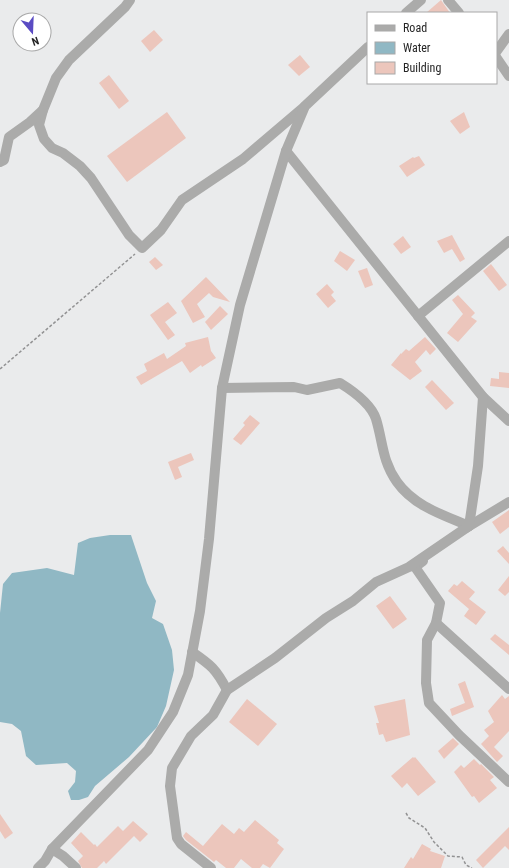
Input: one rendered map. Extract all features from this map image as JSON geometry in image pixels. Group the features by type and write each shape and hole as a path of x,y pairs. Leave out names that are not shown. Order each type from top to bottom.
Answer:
{"street":[{"path":"130,0 125,7 69,60 56,78 43,110 39,125 44,139 52,148 63,153 80,166 91,178 126,230 142,248 161,230 182,200 243,159 306,106 367,48"},
{"path":"407,12 421,0"},
{"path":"448,0 458,12"},
{"path":"497,51 509,34"},
{"path":"497,58 509,76"},
{"path":"43,866 52,849 148,750 173,712 188,675 200,611 209,539 222,388 240,305 286,152 306,106"},
{"path":"0,162 4,160 9,137 30,122 43,110"},
{"path":"286,152 483,397 509,421"},
{"path":"418,316 509,241"},
{"path":"222,388 294,387 307,390 340,383 347,387 369,406 376,418 388,468 410,497 425,507 469,526"},
{"path":"483,397 478,466 469,526 415,568 440,604 436,623 427,640 426,683 429,703 458,735 509,782"},
{"path":"211,868 181,844 177,838 170,786 172,768 191,736 213,715 227,690 275,658 326,618 353,601 376,582 409,567 469,526 509,502"},
{"path":"436,623 509,689"},
{"path":"192,652 215,670 227,690"},
{"path":"52,849 63,856 76,868"}],"path":[{"path":"0,369 142,248"},
{"path":"406,813 409,818 425,828 434,842 448,856 462,857 466,865 472,868"}],"water":[{"path":"110,535 131,535 147,583 156,601 152,618 163,624 172,650 174,670 166,706 157,727 129,757 95,786 88,797 79,800 71,800 68,791 75,782 76,771 67,763 36,765 26,756 21,731 12,724 0,722 0,613 3,584 12,573 47,568 74,575 78,543 90,538"}],"building":[{"path":"441,0 449,12 427,12"},
{"path":"154,30 163,40 150,52 141,41"},
{"path":"300,55 310,67 299,76 288,65"},
{"path":"109,75 129,101 119,109 99,83"},
{"path":"167,112 186,138 127,182 107,156"},
{"path":"464,112 470,127 460,134 450,121"},
{"path":"419,156 425,165 407,177 399,166 413,157"},
{"path":"452,235 465,259 460,262 452,249 444,253 437,241"},
{"path":"403,236 411,247 401,254 393,244"},
{"path":"340,251 355,260 347,271 334,261"},
{"path":"155,257 163,265 156,270 149,262"},
{"path":"491,264 507,285 499,291 483,271"},
{"path":"367,268 373,285 365,288 358,271"},
{"path":"206,277 230,302 213,297 209,293 197,304 205,317 193,323 181,301"},
{"path":"327,284 334,292 331,295 336,301 328,308 316,294"},
{"path":"458,295 475,313 471,317 477,321 458,342 447,333 463,314 452,300"},
{"path":"168,302 177,313 165,322 175,335 168,340 150,315"},
{"path":"220,306 228,314 211,330 205,322"},
{"path":"208,337 211,351 216,358 202,367 201,365 190,373 182,361 141,385 136,377 147,371 144,364 164,353 167,359 186,346 185,343"},
{"path":"425,337 436,349 430,355 426,350 415,362 422,371 410,380 391,365 401,353 406,349 409,351"},
{"path":"499,372 509,373 509,388 490,386 491,378 499,379"},
{"path":"432,380 454,403 446,410 425,387"},
{"path":"250,415 260,423 241,445 233,439 245,425 243,423"},
{"path":"191,453 194,460 178,467 182,477 175,480 168,462"},
{"path":"509,510 509,527 500,534 492,522"},
{"path":"503,546 509,553 509,564 497,551"},
{"path":"509,576 509,592 505,596 498,590"},
{"path":"462,581 475,592 469,599 486,612 476,625 464,616 469,609 448,591 454,584 457,586"},
{"path":"390,596 407,619 393,629 376,606"},
{"path":"495,634 509,645 509,655 490,639"},
{"path":"465,681 474,707 452,716 450,709 465,703 458,684"},
{"path":"502,695 505,699 509,696 509,731 494,747 503,756 497,762 481,744 489,736 484,730 494,722 488,711"},
{"path":"247,699 277,724 258,746 229,722"},
{"path":"405,699 410,735 386,742 383,734 379,735 376,723 379,723 374,706"},
{"path":"453,738 459,744 444,759 438,751"},
{"path":"413,757 415,757 436,782 418,796 407,783 402,788 391,776"},
{"path":"474,759 494,777 490,780 497,788 479,803 474,796 472,797 454,772 461,765 464,768"},
{"path":"0,814 13,833 5,839 0,831"},
{"path":"255,820 279,840 277,843 284,849 270,868 263,864 260,868 252,868 241,859 234,868 226,868 216,860 214,862 183,836 186,832 203,846 222,824 234,834 239,828 244,832"},
{"path":"133,821 148,834 140,842 134,836 106,864 104,861 97,868 82,868 78,861 83,856 71,843 81,832 97,847 118,826 123,831"},
{"path":"509,827 509,850 505,846 483,868 476,860"},
{"path":"422,844 431,849 430,851 445,856 441,868 404,868 411,857 413,859"}]}
